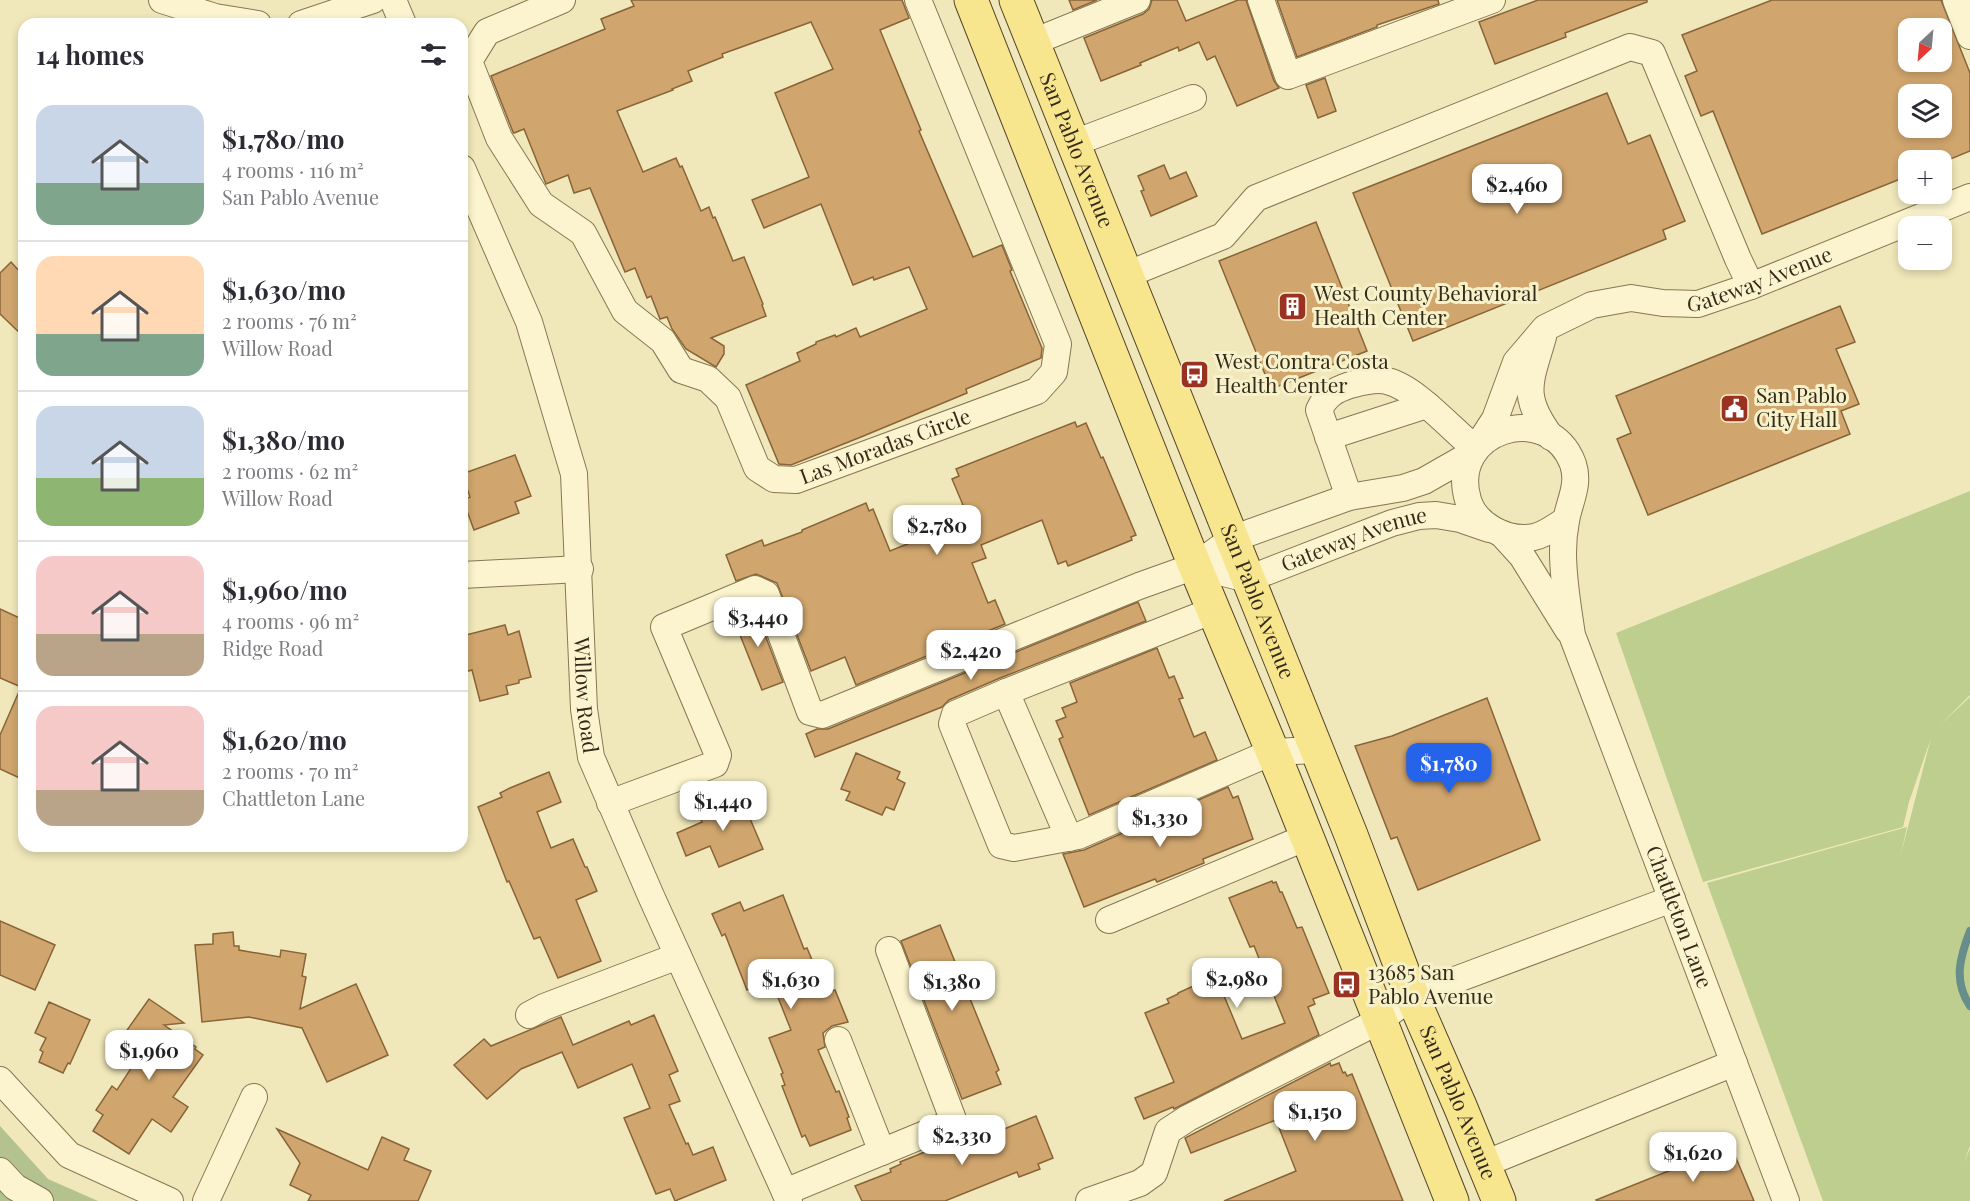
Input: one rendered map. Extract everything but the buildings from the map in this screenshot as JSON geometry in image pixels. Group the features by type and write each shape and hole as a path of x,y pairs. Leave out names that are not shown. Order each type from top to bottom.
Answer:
{"main road":[{"name":"San Pablo Avenue","path":"972,0 1195,566 1352,946 1379,1021 1456,1198"},
{"name":"San Pablo Avenue","path":"1016,0 1317,750 1412,996 1499,1201"}],"street":[{"path":"162,0 221,18"},
{"path":"319,18 373,0"},
{"path":"393,0 400,18"},
{"name":"Las Moradas Circle","path":"562,0 488,32 469,61 499,138 541,204 583,233 625,311 663,341 681,369 708,379 728,398 757,468 774,479 796,480 1037,391 1054,372 1058,344 918,0"},
{"path":"1033,42 1137,0"},
{"path":"1261,0 1288,76 1492,0"},
{"path":"1956,0 1970,36"},
{"path":"1126,275 1223,237 1256,198 1630,47 1652,53 1751,286"},
{"path":"1074,143 1193,98"},
{"name":"Willow Road","path":"468,189 529,322 574,474 585,710 591,757 787,1197"},
{"name":"Gateway Avenue","path":"610,803 715,765 718,755 664,627 755,589 766,594 810,712 822,715 1139,586 1195,566 1232,539 1349,496 1403,488 1424,480 1476,450 1495,420 1516,362 1545,328 1592,305 1631,298 1663,303 1698,304 1751,286 1970,197"},
{"path":"1545,328 1530,382 1531,403 1537,418 1551,437 1564,448 1573,464 1574,498 1566,520 1536,537 1515,539 1498,532 1470,506 1466,491 1465,471 1476,450 1499,431 1514,427 1534,429 1551,437"},
{"path":"1349,496 1319,410 1324,399 1336,390 1365,381 1386,381 1400,386 1427,405 1476,450"},
{"path":"1328,437 1427,405"},
{"name":"Gateway Avenue","path":"1248,579 1392,523 1419,516 1436,515 1460,519 1498,532"},
{"name":"Chattleton Lane","path":"1566,520 1563,552 1572,634"},
{"name":"Chattleton Lane","path":"1498,532 1522,556 1572,634 1786,1201"},
{"path":"1195,566 1248,579"},
{"path":"468,575 580,569"},
{"path":"1214,610 955,714 952,724 1001,845 1014,848 1069,838 1272,752 1317,750"},
{"path":"1006,692 1069,838"},
{"path":"1109,920 1306,837"},
{"path":"1089,1201 1140,1183 1154,1173 1168,1131 1188,1118 1379,1021 1412,996 1672,899"},
{"path":"787,1197 882,1152 954,1122 889,950"},
{"path":"529,1015 544,1007 678,956"},
{"path":"838,1040 882,1152"},
{"path":"1484,1164 1734,1063"},
{"path":"0,1080 69,1155 170,1201"},
{"path":"206,1201 254,1097"},
{"path":"0,1171 15,1187 40,1201"}],"green space":[{"path":"1970,491 1970,695 1940,725 1970,697 1970,1146 1964,1162 1970,1149 1970,1201 1823,1201 1707,883 1907,827 1900,858 1931,738 1903,827 1703,882 1616,633"},
{"path":"0,1126 48,1179 98,1201 0,1201"}],"waterway":[{"path":"1970,931 1963,950 1960,969 1961,987 1970,1006"}],"place":[{"name":"West County Behavioral Health Center","path":"1293,306"},
{"name":"West Contra Costa Health Center","path":"1194,374"},
{"name":"San Pablo City Hall","path":"1735,408"},
{"name":"13685 San Pablo Avenue","path":"1347,985"}]}
